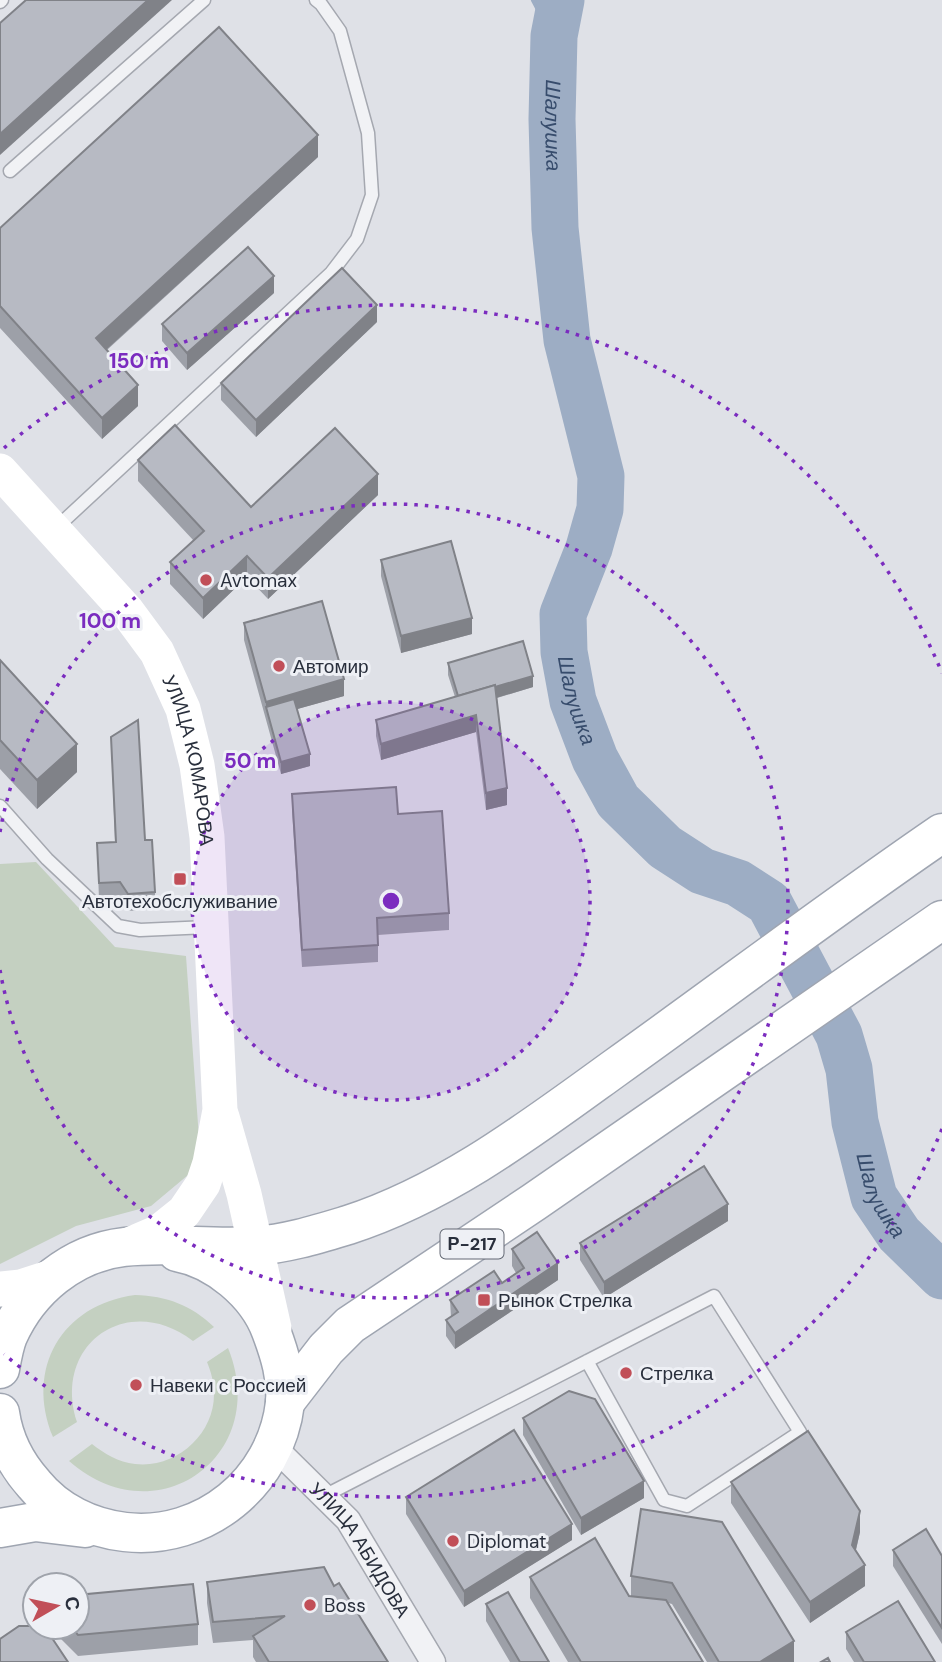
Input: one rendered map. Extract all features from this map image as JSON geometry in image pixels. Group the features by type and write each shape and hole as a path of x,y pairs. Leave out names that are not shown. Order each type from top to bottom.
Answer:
{"main road":[{"name":"УЛИЦА КОМАРОВА","path":"0,471 134,621 157,653 183,709 197,765 207,837 220,1110"},
{"path":"0,1369 7,1338 26,1305 52,1278 74,1263 98,1253 137,1247 254,1246 313,1235 377,1214 430,1190 505,1146 929,842"},
{"name":"Р-217","path":"0,1528 35,1522 145,1534 186,1528 222,1510 253,1482 274,1447 285,1402 326,1349 350,1325 942,920"},
{"path":"220,1110 244,1194 281,1356 285,1402"},
{"path":"137,1247 184,1212 202,1184 210,1163 220,1110"},
{"path":"137,1247 187,1253 220,1269 247,1293 268,1322 281,1356"},
{"path":"0,1289 52,1278"},
{"name":"Р-217","path":"0,1413 10,1459 43,1496 72,1516 104,1530"}],"street":[{"name":"УЛИЦА АБИДОВА","path":"274,1447 348,1520 433,1662"}],"lane":[{"path":"10,171 204,0"},
{"path":"53,530 331,272 358,239 372,195 368,133 340,31 316,0"},
{"path":"0,806 47,859 118,926 140,930 211,926"},
{"path":"324,1496 587,1361 714,1296 800,1432 687,1506 664,1500 587,1361"}],"green space":[{"path":"36,862 115,947 186,956 200,1152 188,1175 151,1206 76,1226 0,1264 0,864"},
{"path":"135,1295 158,1297 178,1303 214,1327 193,1341 168,1327 144,1322 121,1324 101,1333 86,1349 75,1369 72,1394 77,1422 53,1437 45,1412 44,1388 47,1365 56,1344 69,1326 87,1312 109,1301"},
{"path":"228,1348 237,1387 234,1422 220,1452 198,1474 169,1488 137,1491 103,1483 69,1461 92,1444 112,1457 135,1464 165,1461 178,1455 200,1435 208,1422 214,1393 207,1362"}],"building":[{"path":"26,0 148,0 0,134 0,23"},
{"path":"219,27 318,135 96,338 138,385 102,418 0,306 0,228"},
{"path":"248,247 274,276 187,353 162,324"},
{"path":"342,268 377,305 256,420 221,383"},
{"path":"175,425 251,507 335,428 378,474 268,578 247,556 203,598 170,562 204,531 138,460"},
{"path":"451,541 472,618 401,636 381,560"},
{"path":"322,601 344,679 266,702 244,623"},
{"path":"523,641 533,676 458,696 448,663"},
{"path":"0,660 77,744 37,780 0,740"},
{"path":"495,685 507,788 486,793 476,715 381,744 376,720"},
{"path":"294,699 310,754 281,762 266,707"},
{"path":"138,720 145,840 152,840 155,892 128,894 120,882 99,883 97,843 116,842 111,737"},
{"path":"396,787 398,814 442,811 449,913 377,918 378,945 302,950 292,794"},
{"path":"704,1166 728,1204 604,1282 580,1243"},
{"path":"537,1232 558,1263 455,1333 446,1320 458,1312 450,1300 494,1271 502,1283 524,1268 512,1249"},
{"path":"569,1391 595,1399 644,1481 581,1518 523,1418"},
{"path":"514,1430 572,1524 464,1591 406,1497"},
{"path":"808,1431 860,1511 852,1545 865,1565 810,1602 731,1482"},
{"path":"641,1509 722,1522 794,1641 760,1662 719,1662 672,1583 631,1576"},
{"path":"926,1529 942,1556 942,1628 893,1550"},
{"path":"595,1538 629,1596 666,1600 703,1662 581,1662 530,1577"},
{"path":"324,1567 334,1586 339,1583 388,1662 269,1662 253,1636 285,1616 213,1622 207,1582"},
{"path":"193,1584 198,1624 91,1634 91,1594"},
{"path":"508,1592 549,1662 520,1662 486,1604"},
{"path":"898,1601 935,1662 864,1662 846,1632"},
{"path":"21,1626 21,1641 54,1641 68,1662 0,1662 0,1639"}],"waterway":[{"path":"535,0 554,36"},
{"name":"Шалушка","path":"561,0 554,36 552,119 555,228 567,340 601,476 600,509 589,548 563,614 564,652 573,701 595,759 618,801 665,847 702,871 738,883 769,903 839,1035 849,1069 855,1122 874,1197 899,1234 942,1276"}],"place":[{"name":"Avtomax","path":"206,580"},
{"name":"Автомир","path":"279,666"},
{"name":"Автотехобслуживание","path":"180,879"},
{"name":"Рынок Стрелка","path":"484,1300"},
{"name":"Стрелка","path":"626,1373"},
{"name":"Навеки с Россией","path":"136,1385"},
{"name":"Diplomat","path":"453,1541"},
{"name":"Boss","path":"310,1605"}]}
